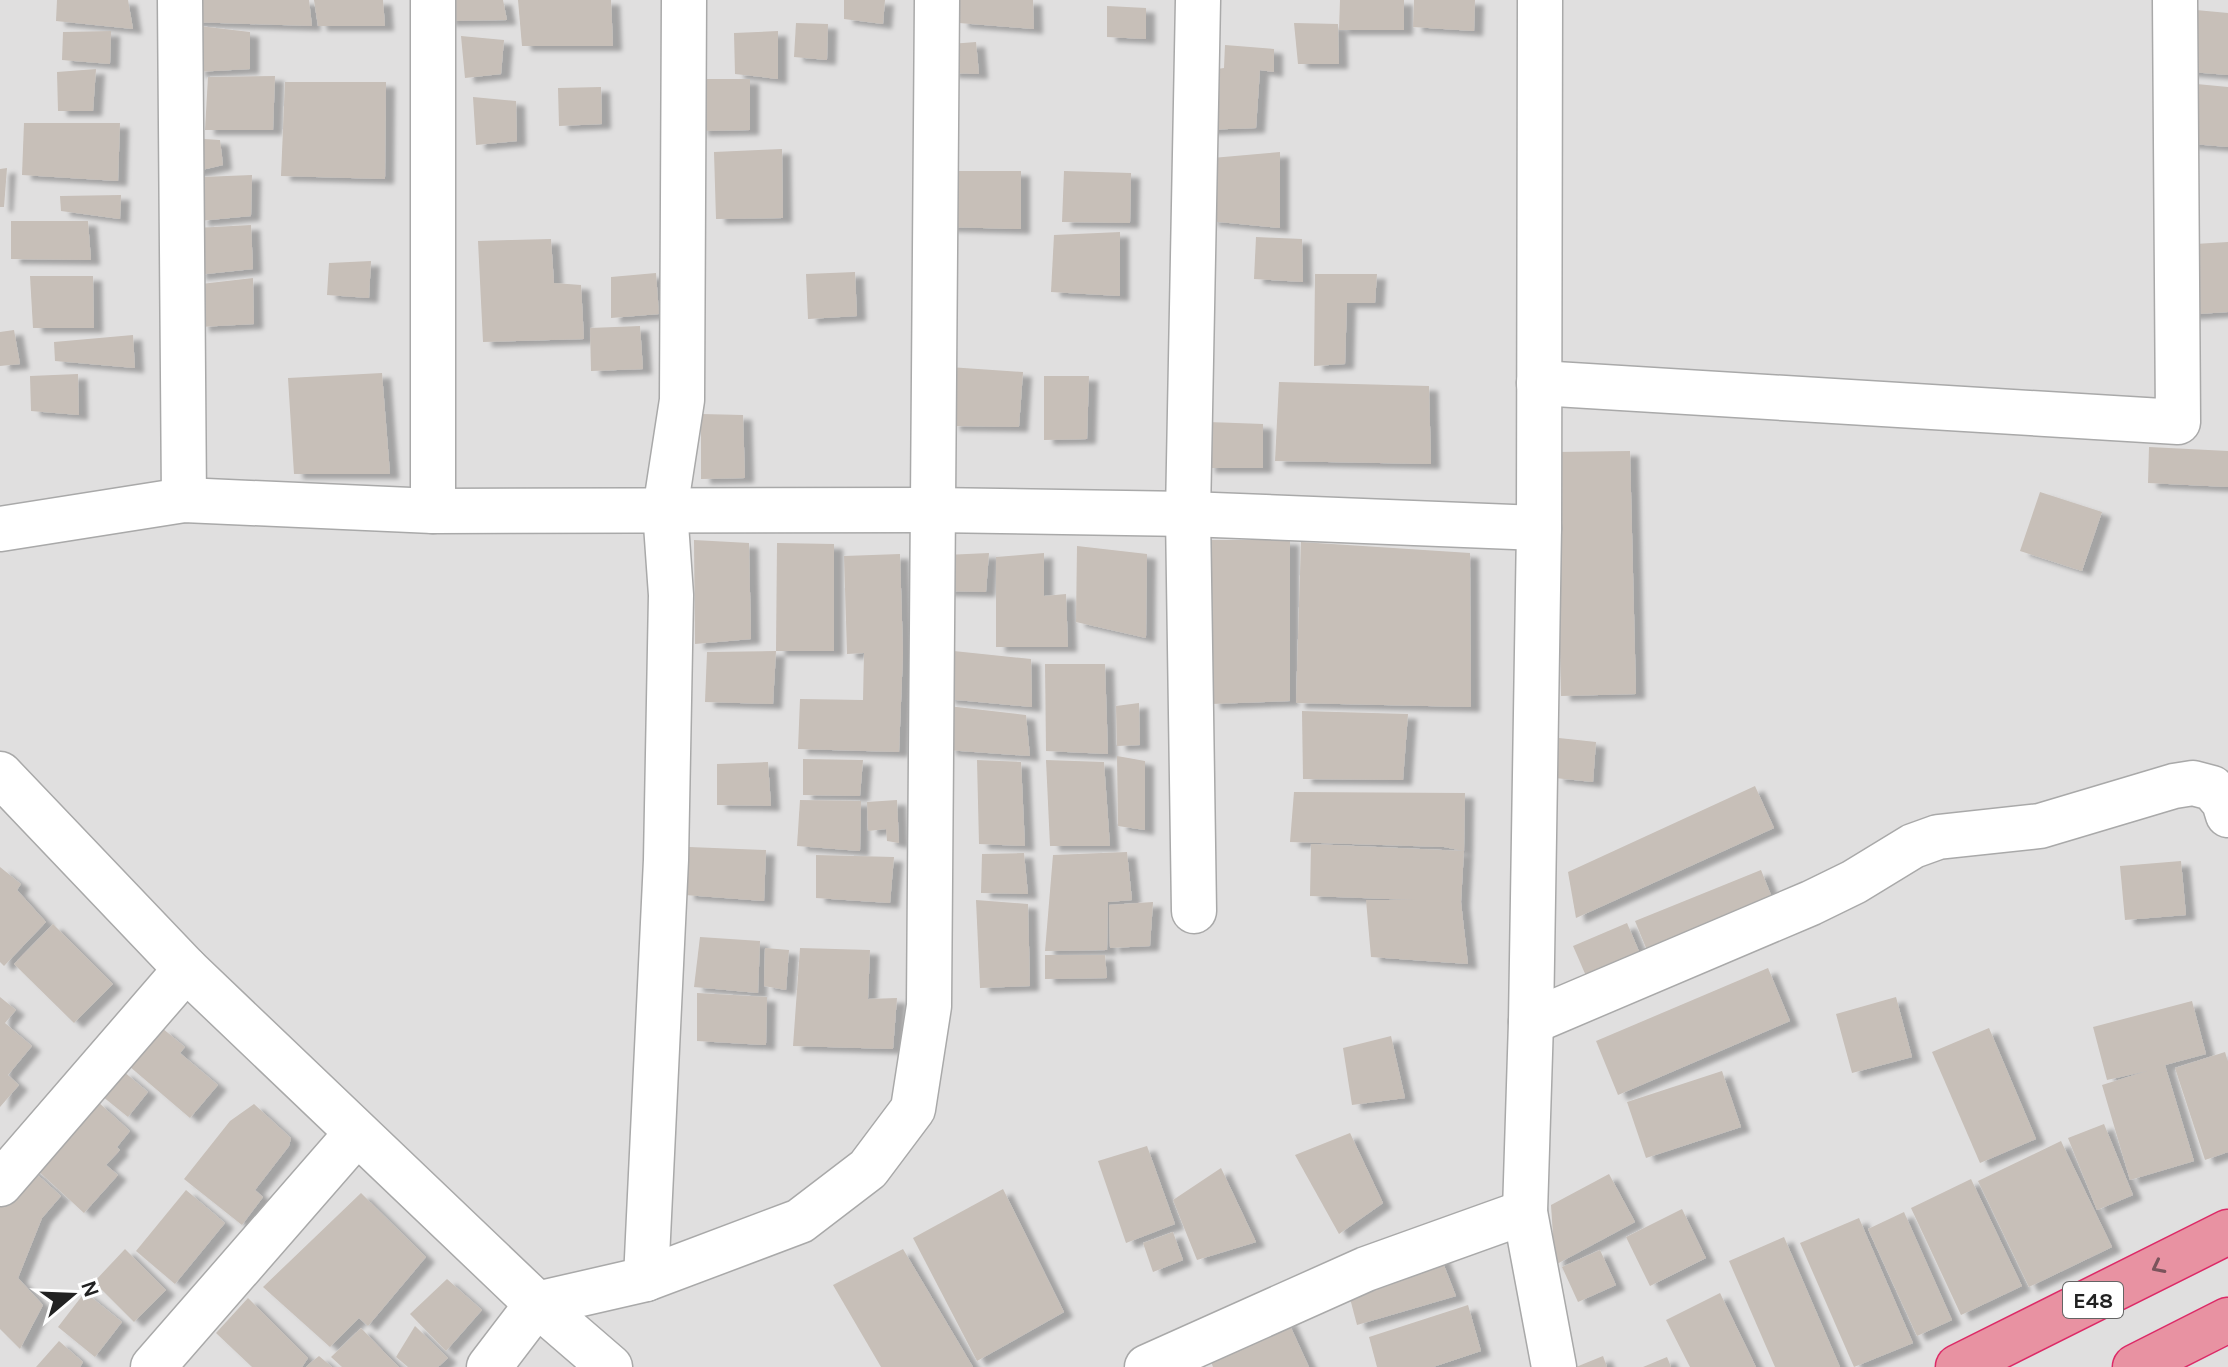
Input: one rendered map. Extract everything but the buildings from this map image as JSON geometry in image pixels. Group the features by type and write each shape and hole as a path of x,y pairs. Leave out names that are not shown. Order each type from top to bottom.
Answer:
{"highway":[{"name":"E48","path":"1958,1367 2228,1232"},
{"path":"2135,1367 2228,1320"}],"street":[{"path":"180,0 184,500"},
{"path":"433,0 433,511"},
{"path":"646,1279 666,860 671,595 665,510 682,400 684,0"},
{"path":"489,1367 537,1304 646,1279 800,1221 868,1169 913,1109 929,1006 937,0"},
{"path":"1194,911 1188,514 1198,0"},
{"path":"1540,0 1539,528 1525,1212 1554,1367"},
{"path":"1539,383 2178,422 2175,0"},
{"path":"0,529 184,500 433,511 933,510 1188,514 1539,528"},
{"path":"1531,1022 1811,903 1854,882 1913,846 1938,837 2040,826 2193,783 2212,788 2224,802 2228,815"},
{"path":"5,789 357,1133 537,1304 610,1367"},
{"path":"0,1184 186,969"},
{"path":"153,1367 357,1133"},
{"path":"1147,1367 1366,1269 1525,1212"}],"shaded area":[{"path":"0,0 2228,0 2228,1367 0,1367"}]}
